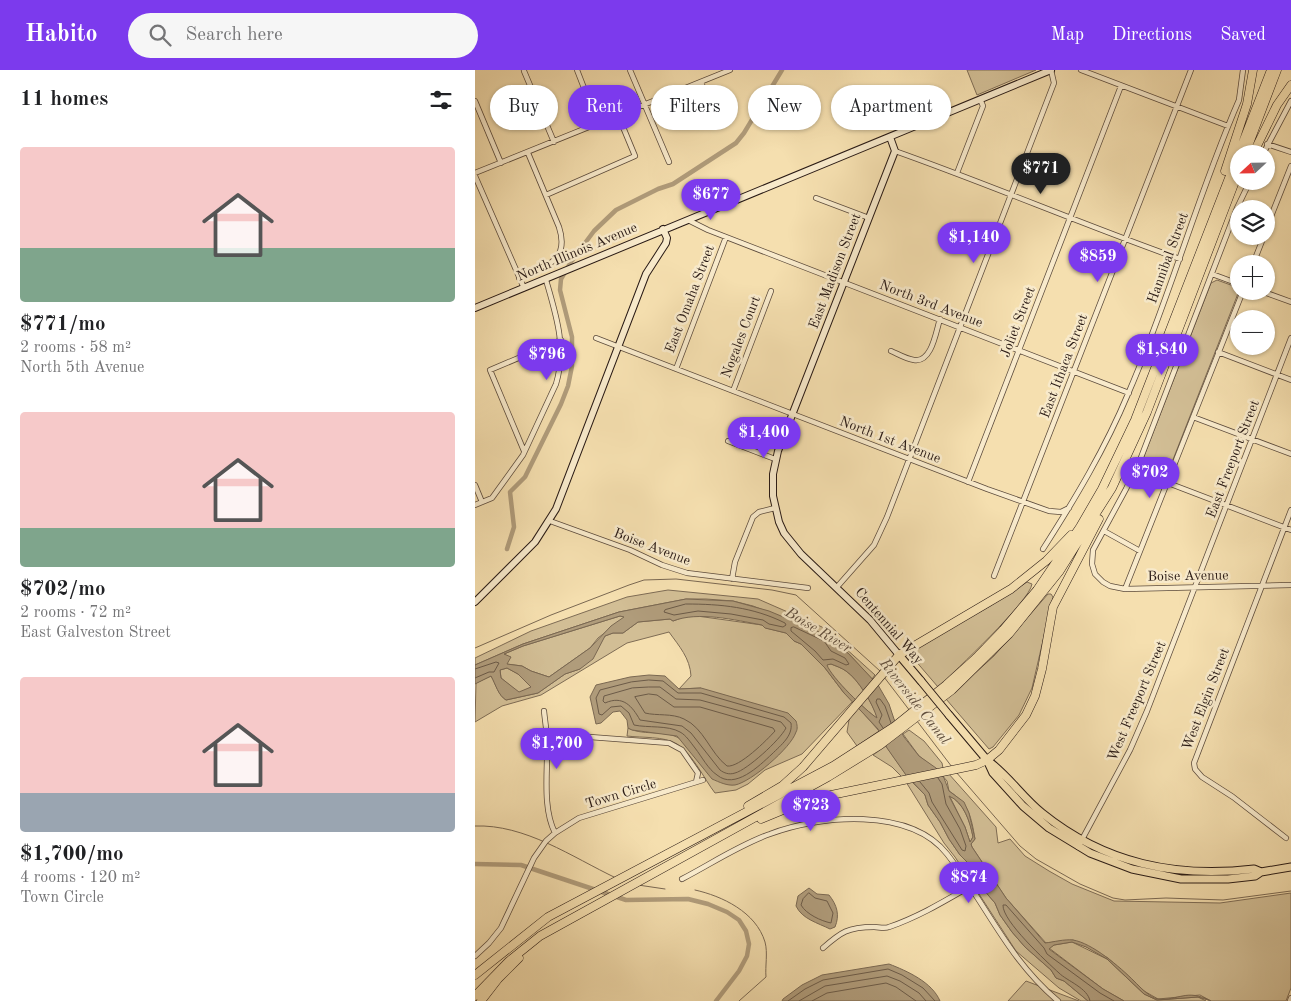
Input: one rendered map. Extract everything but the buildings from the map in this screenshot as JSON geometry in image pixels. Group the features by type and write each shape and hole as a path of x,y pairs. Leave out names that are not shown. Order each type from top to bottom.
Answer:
{"highway":[{"path":"1221,196 1224,174 1247,104 1253,70"},
{"path":"917,714 976,658 1037,590 1080,527 1102,489 1135,420 1271,70"},
{"path":"1248,145 1277,70"},
{"path":"1257,145 1277,105 1291,84"},
{"path":"723,836 807,800 968,767 987,760 999,750 1026,715 1035,696 1053,607 1106,507 1147,412 1232,190"},
{"path":"1225,207 1234,190"},
{"path":"475,996 509,961 540,936 599,902 723,836 859,755 917,714 984,660 1014,628 1059,572 1113,488"},
{"path":"694,840 782,786 803,767 889,664 899,655 1011,589 1046,561 1080,527"},
{"path":"475,975 548,917 859,755"},
{"path":"481,1001 498,979 529,948 556,927"},
{"path":"475,981 487,966"}],"main road":[{"name":"Centennial Way","path":"899,655 987,760 998,768 1042,813 1080,843 1159,868 1199,872 1254,869 1261,872 1291,867"}],"street":[{"path":"577,70 583,85"},
{"path":"630,70 669,162"},
{"path":"641,105 730,70"},
{"path":"837,587 874,545 909,460 1054,84 1051,70"},
{"name":"North Illinois Avenue","path":"475,308 1051,70"},
{"path":"1081,70 1228,126"},
{"name":"East Ithaca Street","path":"994,576 1191,70"},
{"path":"524,71 554,142"},
{"name":"Hannibal Street","path":"1043,549 1070,508 1105,445 1129,393 1239,100 1244,72"},
{"name":"Joliet Street","path":"968,482 1121,86"},
{"path":"957,173 983,106 980,99"},
{"path":"475,100 501,163"},
{"path":"1291,101 1267,144 1291,152"},
{"path":"524,288 475,175 583,130"},
{"path":"546,195 635,156 624,130"},
{"path":"890,137 895,151 957,173 1125,240 1180,259"},
{"name":"East Madison Street","path":"775,459 895,151"},
{"path":"519,278 550,264 559,255 562,248 561,235 528,153"},
{"path":"1275,207 1291,166"},
{"path":"1141,551 1104,532 1140,460 1237,208 1246,190"},
{"path":"816,198 869,218"},
{"path":"688,220 725,237"},
{"path":"475,602 526,552 549,522 561,497 646,274 666,243 667,238 663,229"},
{"name":"North 3rd Avenue","path":"725,237 1129,393"},
{"name":"East Omaha Street","path":"676,368 725,237"},
{"path":"1212,274 1230,281"},
{"path":"475,505 492,498 508,477 525,451 556,384 559,373 561,340 558,320 546,280"},
{"name":"Nogales Court","path":"733,391 771,291"},
{"path":"1275,296 1291,302"},
{"path":"1125,589 1239,300"},
{"path":"891,351 914,360 925,358 929,352 940,319"},
{"name":"North 1st Avenue","path":"596,338 968,482 1049,511 1061,512 1070,508"},
{"name":"East Freeport Street","path":"1195,587 1291,338"},
{"path":"525,451 490,370 561,340"},
{"path":"1218,352 1291,380"},
{"path":"1193,417 1291,454"},
{"path":"728,441 775,459"},
{"name":"Centennial Way","path":"775,459 772,485 775,508 779,522 792,545 870,620 899,655"},
{"path":"1155,478 1291,530"},
{"path":"475,485 482,502"},
{"path":"731,579 735,562 753,516 775,508"},
{"name":"West Elgin Street","path":"1287,838 1233,797 1202,778 1195,770 1194,763 1291,510"},
{"name":"Boise Avenue","path":"549,522 630,550 687,573 808,588"},
{"name":"Boise Avenue","path":"1104,532 1093,550 1095,574 1103,582 1125,589 1291,585"},
{"name":"West Freeport Street","path":"1080,843 1136,737 1195,587"},
{"path":"544,711 547,746 547,797 549,818 555,833"},
{"path":"547,746 590,737 669,743 682,750 696,769 698,773 697,782"},
{"name":"Town Circle","path":"475,956 501,928 531,864 544,843 555,833 579,818 703,780"},
{"path":"683,879 769,834 810,823 859,820 900,824 929,837 946,853 1029,974 1058,1001"},
{"path":"823,948 845,930 857,927 887,928 927,912 969,887"}],"shaded area":[{"path":"967,70 1036,70 977,95"},
{"path":"1217,280 1230,285 1230,300 1235,300 1165,480 1139,469 1211,283"},
{"path":"1027,582 1032,584 1019,605 938,687 908,652 990,606"},
{"path":"668,590 758,599 822,627 875,675 872,679 848,653 835,647 827,637 817,631 753,606 733,601 706,599 686,599 619,612 523,644 475,665 475,658 531,631 627,597"},
{"path":"1048,594 1051,594 1053,597 1032,688 1019,715 993,747 989,749 946,699 994,656"},
{"path":"620,616 625,617 598,638 590,648 549,677 522,666 506,664 507,656 504,654 523,646"},
{"path":"697,616 762,625 766,628 786,633 794,641 801,644 825,668 844,693 853,701 802,754 765,770 748,784 736,790 715,793 693,760 677,744 659,738 627,736 628,728 635,731 670,735 683,741 701,688 679,689 691,676 689,664 669,632 627,643 541,695 502,706 475,722 476,683 491,676 499,692 506,700 538,693 565,674 580,669 605,636 613,633 623,633 638,622 670,619 673,621 684,617"},
{"path":"831,664 844,670 856,680 869,699 878,719 865,709 834,678 826,665"},
{"path":"507,668 518,674 532,687 519,693 501,678 500,670"},
{"path":"857,706 879,731 857,746 847,732 850,714"},
{"path":"909,730 924,741 942,763 943,768 937,770 919,756 903,734"},
{"path":"886,746 907,776 902,777 892,767 873,755"},
{"path":"948,773 996,827 998,843 1010,839 1025,856 1049,871 1072,884 1114,901 1220,903 1291,893 1291,988 1286,1001 1211,1001 1200,995 1158,999 1144,991 1108,958 1073,940 1046,943 1006,898 972,847 971,844 975,839 970,817 961,801 949,791 947,781 941,774"},
{"path":"911,781 925,795 928,805 949,839 969,864 976,881 995,903 1000,915 1012,932 1025,947 1051,970 1056,978 1064,981 1088,1001 1081,1001 1059,988 1016,951 906,782"},
{"path":"949,795 959,803 968,819 973,837 970,842 965,827"},
{"path":"1072,942 1107,959 1144,994 1157,1000 1198,997 1206,1001 1124,1001 1103,989 1049,948 1054,945"},
{"path":"1026,981 1079,1001 1008,1001"}],"water":[{"path":"686,599 733,601 769,611 827,637 835,647 848,653 878,685 904,737 919,756 936,768 944,778 949,791 964,802 969,813 975,839 971,844 972,847 1006,898 1045,943 1073,940 1089,946 1114,963 1145,992 1155,998 1165,999 1195,995 1211,1001 1198,997 1157,1000 1144,994 1107,959 1086,947 1072,942 1054,945 1049,949 1103,989 1124,1001 1088,1001 1064,981 1056,978 1051,970 1025,947 1012,932 1000,915 995,903 976,881 969,864 949,839 928,805 925,795 906,775 887,748 878,729 844,693 825,668 801,644 794,641 786,633 765,628 762,625 717,617 638,622 623,633 613,633 605,636 593,659 580,669 565,674 538,693 506,700 499,693 491,676 475,684 475,665 523,644 619,612","holes":["620,616 624,617 611,626 590,648 549,677 522,666 507,664 511,657 504,654 523,646","831,664 851,675 869,699 877,718 849,693 827,665","507,668 518,674 531,687 519,692 501,678 500,670","949,796 959,803 966,813 973,837 970,842 965,827"]},
{"path":"665,676 679,689 701,688 788,713 796,721 797,731 787,747 751,778 735,785 729,785 712,779 677,736 632,730 628,728 627,720 620,711 613,712 601,723 596,724 590,697 596,685 630,677"},
{"path":"809,888 817,894 829,895 832,899 836,906 837,914 835,927 830,929 816,923 802,914 796,906 798,896"},
{"path":"889,964 925,983 940,1001 782,1001 802,985 822,975"}],"waterway":[{"path":"507,549 514,527 510,492 525,477 568,386 572,366 572,337 560,290 561,279 594,231 616,210 658,189 673,184 736,143 782,70"},
{"name":"Riverside Canal","path":"475,648 551,615 629,585 644,580 676,579 772,590 796,595 880,671"},
{"name":"Riverside Canal","path":"884,677 910,711"},
{"name":"Riverside Canal","path":"917,721 952,767"},
{"name":"Riverside Canal","path":"956,772 1020,846 1036,859 1080,884 1113,898 1125,900 1166,898 1223,900 1291,891"},
{"path":"475,826 512,830 530,836 548,843 616,878"},
{"path":"475,864 521,865 626,900 688,899 708,904 727,912 739,920 746,931 749,944 747,956 739,971 716,1001"},
{"path":"638,885 665,889"},
{"path":"695,890 716,896 737,907 761,931 766,951 766,977 739,1001"}],"water label":[{"name":"Boise River","path":"818,631"}]}
